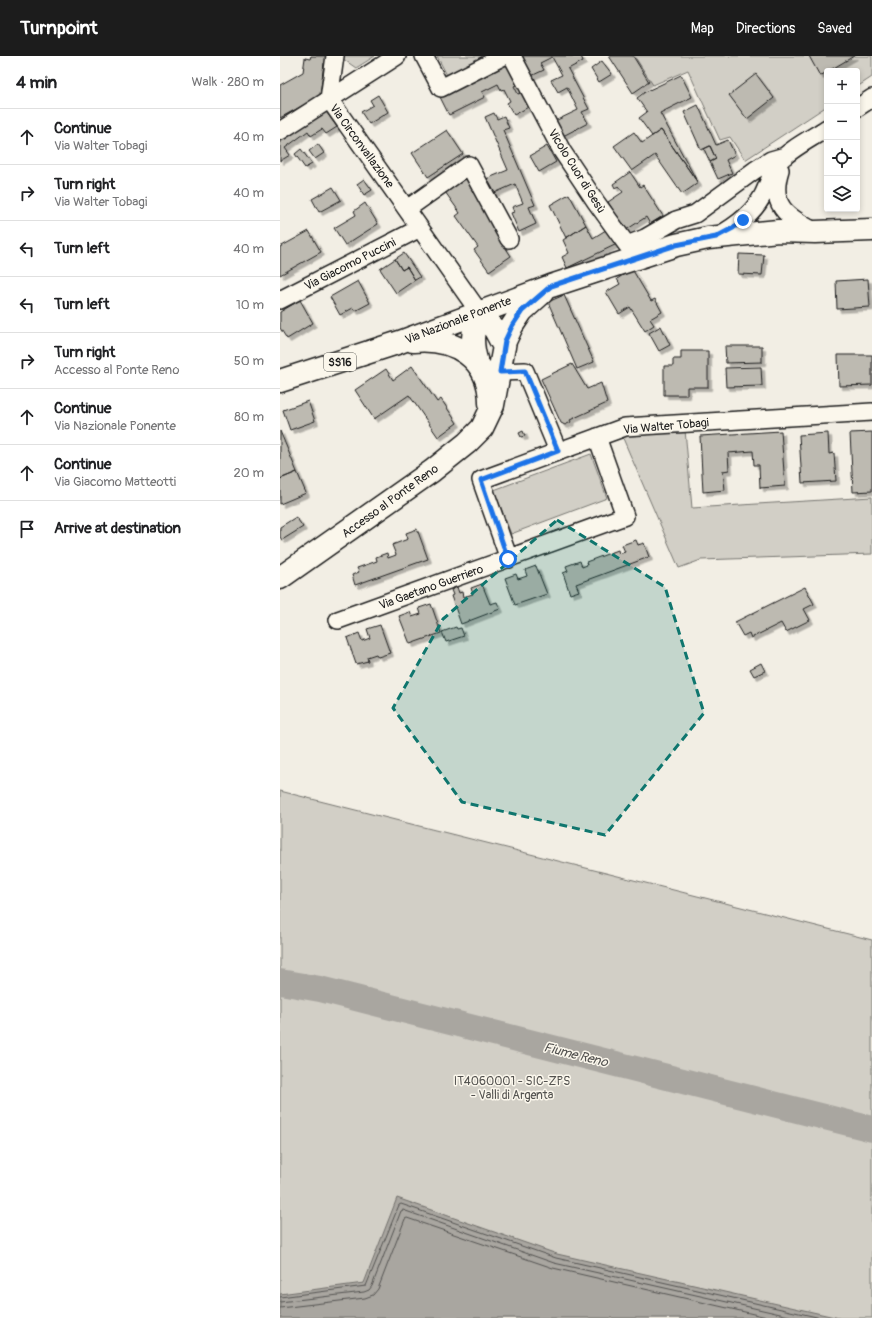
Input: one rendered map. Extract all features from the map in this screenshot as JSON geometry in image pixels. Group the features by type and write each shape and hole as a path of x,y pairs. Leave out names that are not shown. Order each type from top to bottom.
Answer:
{"main road":[{"name":"Via Nazionale Ponente","path":"280,382 400,342 551,286 676,245 716,237 765,232 872,230"},
{"name":"Accesso al Ponte Reno","path":"280,578 432,471 467,443 482,428 493,405 505,341 512,326 522,311 551,286"},
{"path":"478,312 495,330 504,347"},
{"name":"Accesso al Ponte Reno","path":"477,363 472,339 478,312"},
{"name":"Accesso al Ponte Reno","path":"400,342 422,340 440,341 451,344 470,355 483,372 488,385 489,412"}],"street":[{"name":"Via Circonvallazione","path":"335,56 329,99 407,208 478,312"},
{"path":"280,130 397,56"},
{"path":"424,56 441,88 504,56"},
{"name":"Vicolo Cuor di Gesù","path":"512,56 562,151 627,245 645,238 676,220 695,214 754,170 771,160 785,156"},
{"path":"860,106 872,98"},
{"path":"765,232 758,218 759,209 770,196 779,163 785,156 824,130"},
{"path":"407,208 469,165 509,239"},
{"path":"770,196 778,199 783,211 793,219 815,232"},
{"path":"716,237 733,228 770,196"},
{"name":"Via Giacomo Puccini","path":"280,300 420,228"},
{"path":"849,231 864,234 872,240"},
{"path":"500,372 525,371 558,451"},
{"name":"Via Walter Tobagi","path":"508,559 481,480 625,427 872,412"},
{"name":"Via Gaetano Guerriero","path":"338,620 625,516 597,437"}],"highlighted area":[{"path":"557,520 665,587 704,713 605,835 462,802 393,708 443,619"}],"green space":[{"path":"343,56 375,56 356,68 343,59"},
{"path":"437,56 495,56 449,79"},
{"path":"634,56 872,56 872,77 860,85 860,68 824,68 824,108 745,160 730,137 720,140 688,70 653,85"},
{"path":"685,430 692,508 872,497 872,554 701,560 679,568 622,436"},
{"path":"591,454 607,498 511,534 494,490"},
{"name":"IT4060001 - SIC-ZPS - Valli di Argenta","path":"280,791 872,940 872,1318 280,1318"}],"water":[{"path":"397,1198 557,1254 839,1318 280,1318 280,1294 364,1283"}],"building":[{"path":"311,56 327,56 326,63 324,63 320,96 280,118 280,85 303,72 305,58 310,59"},
{"path":"519,56 581,56 583,61 568,69 589,109 582,112 588,123 563,136 555,121 578,110 567,87 558,92 551,80 562,75 552,57 540,63 544,70 529,77"},
{"path":"609,56 633,56 649,82 633,93"},
{"path":"809,56 854,56 834,68 824,68 824,74 820,76"},
{"path":"507,58 521,82 514,86 518,94 526,91 532,105 514,115 507,103 510,101 504,89 501,90 498,84 482,92 485,97 449,115 438,93"},
{"path":"602,61 612,74 599,82 591,69"},
{"path":"756,74 774,98 747,119 729,95"},
{"path":"681,75 692,97 660,113 698,183 661,130 652,136 639,118 647,112 637,98 645,92"},
{"path":"378,95 388,112 369,124 361,112 373,105 370,100"},
{"path":"698,105 716,145 728,140 735,155 726,160 732,173 718,179 710,162 716,159 710,146 701,150 684,112"},
{"path":"322,106 337,127 326,134 322,129 311,136 308,131 285,148 290,155 280,161 280,135"},
{"path":"494,113 497,119 504,116 509,128 503,130 535,205 529,207 536,224 519,232 511,213 514,212 512,207 523,203 515,184 492,194 486,179 508,170 485,117"},
{"path":"447,130 463,154 428,177 412,153"},
{"path":"661,130 698,183 682,194 655,155 632,171 614,146 634,132 642,143"},
{"path":"318,144 324,153 315,159 309,151"},
{"path":"547,146 556,162 539,172 530,156"},
{"path":"710,146 716,159 710,162 704,149"},
{"path":"301,149 312,164 305,168 295,154"},
{"path":"630,172 640,187 643,185 663,216 650,224 646,217 626,230 608,202 623,192 618,186 615,188 613,184"},
{"path":"466,173 480,194 477,197 500,230 496,233 511,256 489,271 474,250 478,247 456,216 460,213 443,189"},
{"path":"364,179 372,190 364,195 357,184"},
{"path":"333,187 341,200 319,212 312,199"},
{"path":"569,194 586,225 566,238 550,205"},
{"path":"365,203 378,224 345,245 334,228 356,215 354,211"},
{"path":"586,225 593,238 609,228 619,243 567,268 562,257 569,253 563,240"},
{"path":"309,231 321,252 280,275 280,247"},
{"path":"404,253 420,277 415,280 407,267 402,270 395,259"},
{"path":"739,254 764,255 762,275 738,274"},
{"path":"395,259 402,270 407,267 415,280 396,293 380,269"},
{"path":"632,269 651,301 655,299 662,312 650,319 654,325 645,331 630,307 619,314 606,292 620,284 617,279"},
{"path":"868,279 870,307 837,309 836,281"},
{"path":"358,281 370,303 355,311 353,308 340,315 330,297"},
{"path":"564,295 594,362 577,369 548,302"},
{"path":"300,300 313,323 287,339 280,328 280,312"},
{"path":"661,326 670,345 659,351 649,333"},
{"path":"725,346 762,346 762,362 726,363"},
{"path":"681,351 708,351 708,387 687,387 687,395 664,395 664,366 673,366 673,359 681,359"},
{"path":"838,355 872,355 872,385 839,386"},
{"path":"572,364 587,389 601,383 607,403 570,420 571,422 565,425 561,423 541,379"},
{"path":"412,366 437,402 441,399 457,423 438,437 409,395 374,419 355,390 386,369 393,380"},
{"path":"761,367 762,386 726,387 725,368"},
{"path":"308,401 315,421 290,430 283,410"},
{"path":"280,431 297,472 280,479"},
{"path":"523,431 525,436 521,437 519,433"},
{"path":"781,431 785,486 760,488 759,465 754,465 753,451 728,453 729,470 723,471 725,490 703,492 700,436"},
{"path":"872,432 872,491 853,492 850,433"},
{"path":"828,433 829,454 834,453 836,481 802,483 799,435"},
{"path":"297,472 306,493 280,504 280,479"},
{"path":"296,517 303,527 282,540 280,537 280,527"},
{"path":"417,529 428,559 355,585 352,575 359,572 357,568 377,561 376,557 387,553 388,558 396,555 392,545 408,539 406,533"},
{"path":"636,540 638,545 644,543 649,557 576,584 579,591 570,594 563,573 568,571 566,566 580,561 582,567 587,565 586,562 618,550 619,554 625,552 622,545"},
{"path":"536,566 547,594 515,605 505,578 516,574 518,579 527,576 525,570"},
{"path":"482,584 490,604 497,602 500,609 461,624 451,596 453,595 451,590 457,587 459,593 462,592 463,597 473,594 471,588"},
{"path":"805,587 814,604 804,609 810,620 786,632 781,623 751,638 749,633 743,636 735,622"},
{"path":"431,604 441,633 410,644 399,616 410,612 412,617 421,614 419,608"},
{"path":"380,625 390,653 378,657 376,654 367,657 368,661 356,664 347,638 359,633 362,641 370,638 367,629"},
{"path":"456,627 457,629 461,628 464,636 446,642 442,632"},
{"path":"761,663 765,671 754,676 750,669"}],"waterway":[{"name":"Fiume Reno","path":"280,982 320,989 872,1129"}],"route":[{"path":"508,559 481,480 558,451 525,371 500,372 505,341 512,326 522,311 534,299 551,286 676,245 716,237 733,228 743,220"}]}
